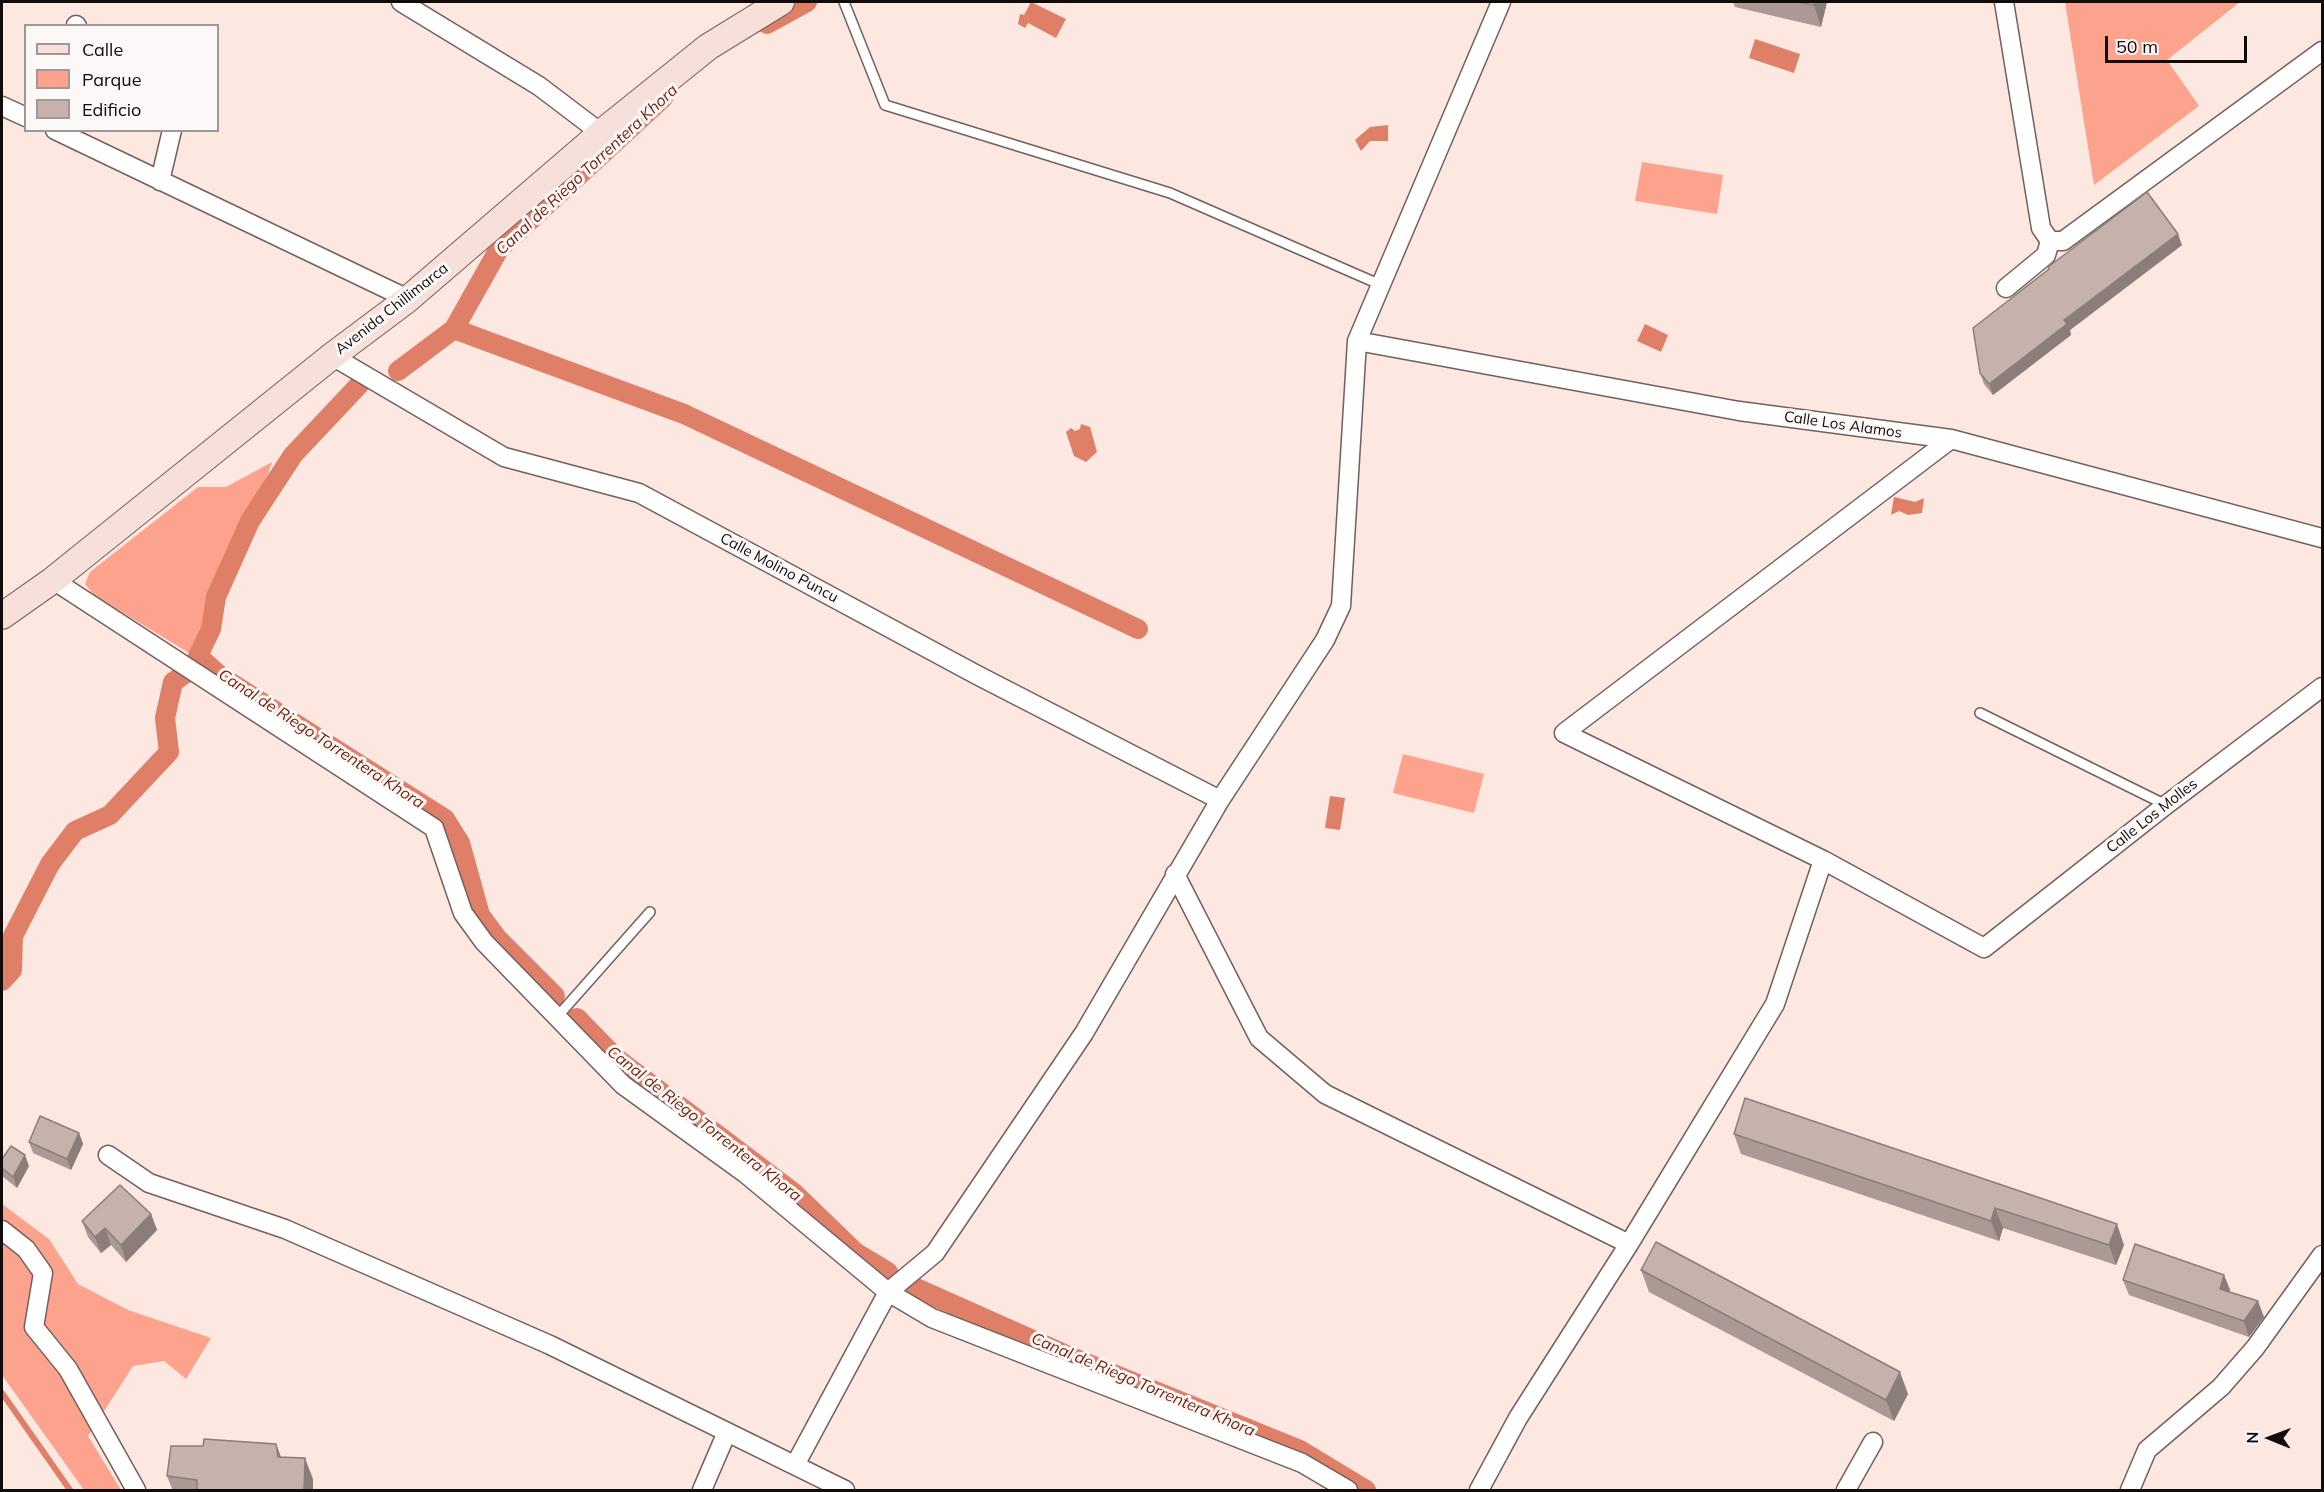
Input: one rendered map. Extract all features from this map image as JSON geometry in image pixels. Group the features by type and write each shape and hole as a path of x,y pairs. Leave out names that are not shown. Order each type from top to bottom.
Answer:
{"street":[{"path":"401,2 539,86 601,133"},
{"path":"795,1465 888,1292 935,1253 1084,1033 1220,800 1325,640 1341,606 1357,341 1501,2"},
{"path":"2004,2 2041,228 2050,241"},
{"name":"Avenida Chillimarca","path":"2,616 53,580 332,356 408,299 601,133 708,47 777,3"},
{"path":"2050,241 2063,241 2322,51"},
{"path":"2,106 24,116"},
{"path":"59,132 408,299"},
{"path":"160,181 172,132"},
{"path":"2006,288 2046,255 2050,241"},
{"name":"Calle Los Alamos","path":"1357,341 1739,411 1951,439 2322,538"},
{"name":"Calle Molino Puncu","path":"332,356 504,457 639,493 988,680 1220,800"},
{"path":"1479,1491 1518,1418 1629,1244 1775,1004 1823,861 1564,733 1951,439"},
{"path":"53,580 434,828 463,913 484,942 623,1085 746,1174 888,1292 932,1318 1302,1463 1348,1491"},
{"name":"Calle Los Molles","path":"1823,861 1984,948 2166,805 2322,687"},
{"path":"1175,874 1259,1038 1325,1094 1629,1244"},
{"path":"108,1155 149,1183 285,1229 550,1345 845,1491"},
{"path":"2,1230 26,1249 43,1273 34,1327 69,1369 136,1491"},
{"path":"2130,1491 2147,1450 2221,1387 2255,1348 2322,1256"},
{"path":"702,1491 728,1432"},
{"path":"1846,1491 1873,1442"}],"lane":[{"path":"844,2 885,105 1170,193 1381,285"},
{"path":"1980,713 2166,805"},
{"path":"557,1017 650,912"}],"green space":[{"path":"2065,2 2240,2 2167,60 2199,106 2094,185"},
{"path":"1642,162 1723,175 1717,214 1635,201"},
{"path":"272,462 265,483 243,522 209,594 202,631 189,653 94,595 85,584 90,572 198,487 226,487"},
{"path":"1403,754 1484,774 1474,813 1393,793"},
{"path":"2,1204 49,1239 78,1284 128,1310 211,1338 186,1379 164,1361 133,1366 88,1436 121,1490 84,1490 2,1375"}],"shaded area":[{"path":"1031,2 1066,19 1056,38 1028,23 1025,28 1018,24 1020,14 1024,15"},
{"path":"1755,39 1800,54 1794,73 1749,58"},
{"path":"1388,125 1388,141 1370,141 1361,151 1355,140 1370,127"},
{"path":"1645,324 1668,335 1661,352 1637,341"},
{"path":"1081,424 1090,427 1097,452 1086,462 1074,456 1066,432 1071,428 1075,431 1080,429"},
{"path":"1894,497 1915,502 1924,498 1922,513 1908,515 1899,511 1891,515"},
{"path":"1330,796 1345,798 1340,830 1325,828"}],"building":[{"path":"1798,2 1814,2 1814,5"},
{"path":"2147,192 2178,234 2064,320 2067,324 1989,384 1980,373 1973,328 2049,269 2048,267"},
{"path":"1745,1098 2117,1224 2109,1245 1995,1208 1991,1221 1734,1134"},
{"path":"40,1116 79,1133 67,1159 29,1142"},
{"path":"11,1146 25,1155 13,1177 2,1168 2,1159"},
{"path":"120,1185 151,1214 121,1245 105,1228 95,1237 82,1221"},
{"path":"1656,1242 1900,1372 1886,1400 1641,1270"},
{"path":"2135,1244 2224,1275 2220,1289 2258,1301 2244,1321 2123,1280"},
{"path":"204,1439 276,1444 278,1457 305,1458 304,1491 197,1491 197,1480 167,1476 171,1446 203,1446"}],"waterway":[{"name":"Canal de Riego Torrentera Khora","path":"767,24 807,2"},
{"name":"Canal de Riego Torrentera Khora","path":"398,371 454,329 499,249 663,98"},
{"path":"454,329 684,414 1138,629"},
{"name":"Canal de Riego Torrentera Khora","path":"359,385 293,455 250,521 216,597 211,629 198,656 220,676 445,819 460,843 480,915 497,938 555,996"},
{"name":"Canal de Riego Torrentera Khora","path":"2,981 12,970 13,936 50,864 75,831 110,815 169,752 165,718 173,682 186,673"},
{"name":"Canal de Riego Torrentera Khora","path":"577,1018 616,1058 794,1193 855,1252 888,1272"},
{"name":"Canal de Riego Torrentera Khora","path":"916,1288 1064,1354 1300,1450 1366,1490"},
{"path":"2,1393 70,1490"}]}
